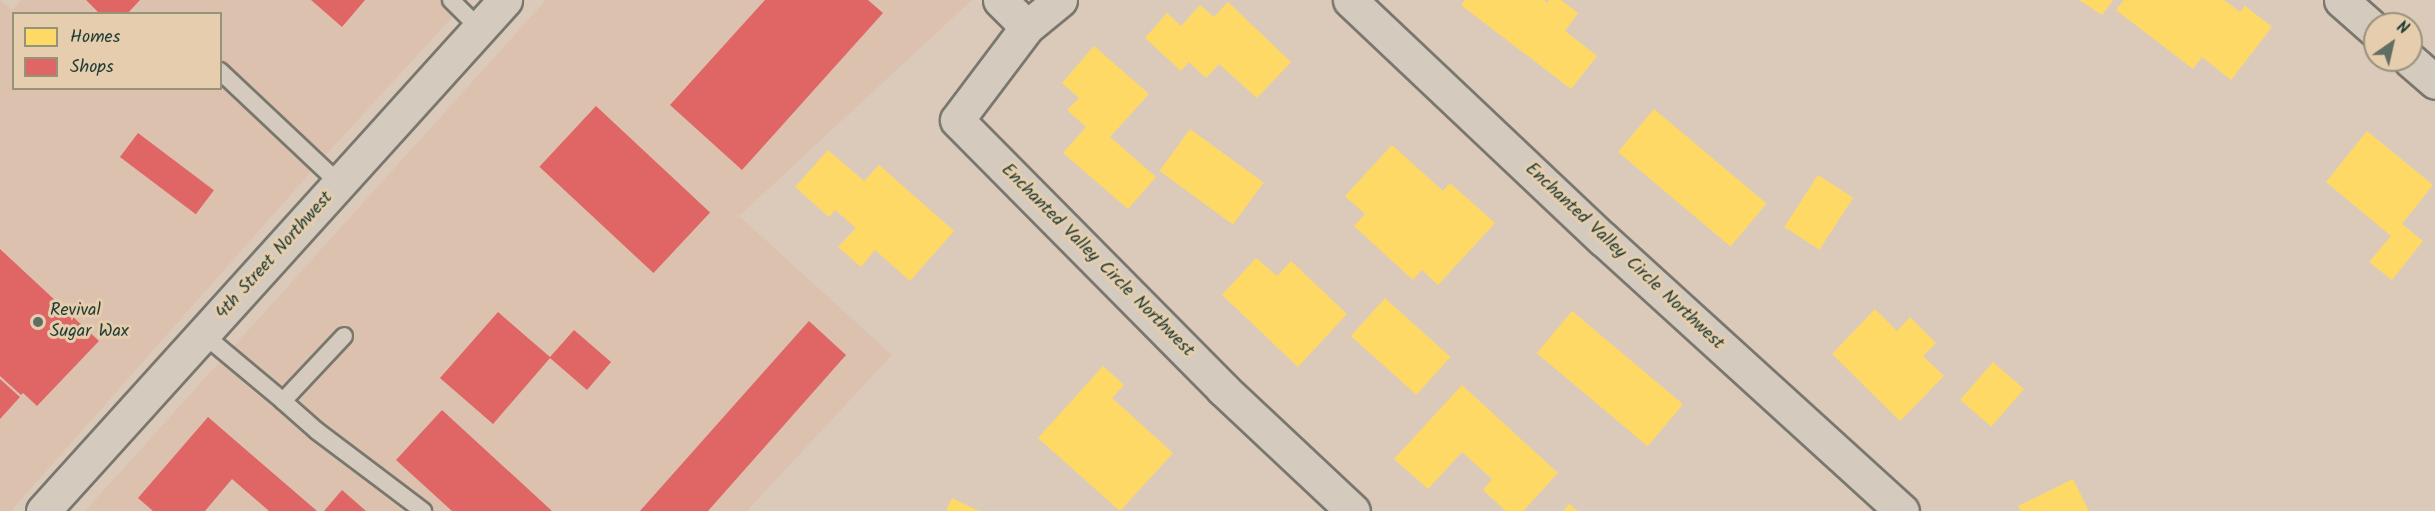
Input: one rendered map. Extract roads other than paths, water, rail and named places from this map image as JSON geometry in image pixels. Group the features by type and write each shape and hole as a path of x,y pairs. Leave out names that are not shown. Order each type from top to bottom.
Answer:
{"street":[{"name":"4th Street Northwest","path":"43,511 505,0"},
{"path":"1000,0 1027,27"},
{"name":"Enchanted Valley Circle Northwest","path":"1060,0 1027,27 957,120 1223,388 1353,511"},
{"name":"Enchanted Valley Circle Northwest","path":"1350,0 1603,239 1902,511"},
{"path":"2341,0 2363,19"},
{"path":"2423,71 2435,82"}],"lane":[{"path":"451,0 479,28"},
{"path":"222,73 340,184"},
{"path":"203,334 317,431 423,511"},
{"path":"283,401 344,336"}],"place":[{"name":"Revival Sugar Wax","path":"38,322"}]}
